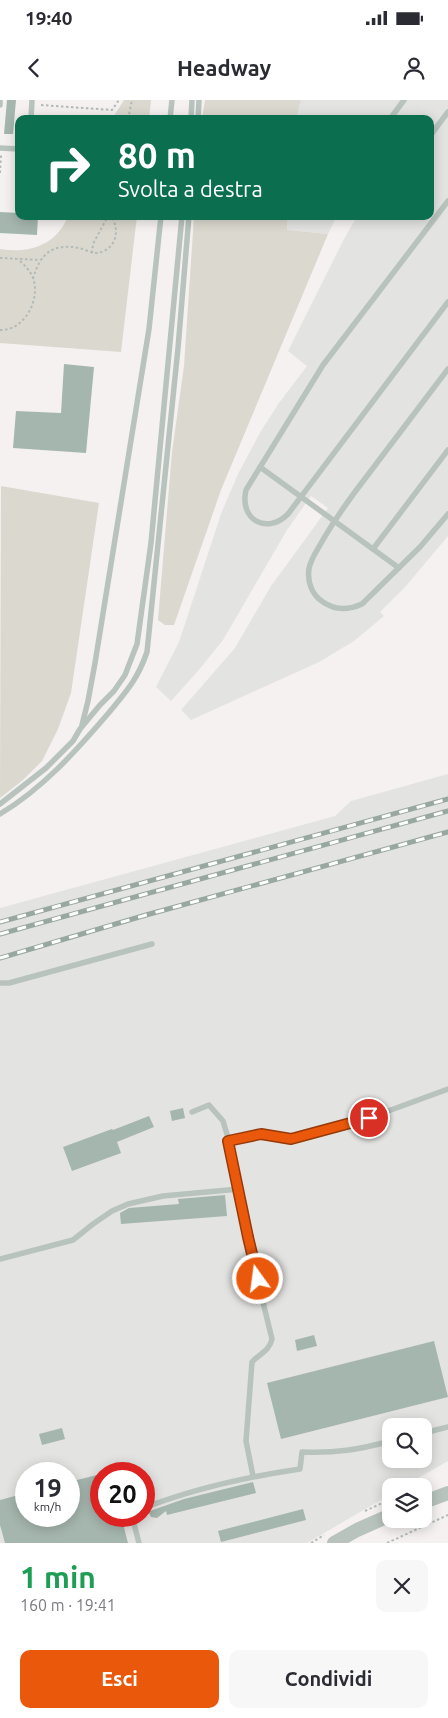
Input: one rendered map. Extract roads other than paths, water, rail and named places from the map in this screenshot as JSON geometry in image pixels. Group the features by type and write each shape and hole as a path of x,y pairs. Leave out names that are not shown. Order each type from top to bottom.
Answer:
{"street":[{"path":"432,1499 448,1493"},
{"path":"334,1543 382,1519"}],"lane":[{"path":"0,100 0,105"},
{"path":"31,115 32,100"},
{"path":"170,115 172,100"},
{"path":"191,115 192,100"},
{"path":"198,115 199,100"},
{"path":"393,115 404,100"},
{"path":"434,131 448,112"},
{"path":"1,148 15,149"},
{"path":"434,219 448,201"},
{"path":"80,729 88,702 95,663 149,330 161,220"},
{"path":"0,804 46,768 73,740 125,675 137,644 151,543 182,220"},
{"path":"0,814 51,776 85,741 134,682 147,652 178,348 189,220"},
{"path":"434,220 323,365 246,490 244,506 252,519 267,524 275,524 282,520 448,302"},
{"path":"448,369 334,521 313,557 309,568 312,590 319,600 329,606 340,609 352,609 362,604 399,568 448,514"},
{"path":"373,549 448,450"},
{"path":"260,467 399,568"},
{"path":"0,983 9,983 152,944"},
{"path":"228,1141 261,1134 291,1139 304,1136 369,1118 448,1089"},
{"path":"192,1112 209,1105 222,1121 272,1339 271,1346 266,1353 257,1357 252,1362 246,1441 254,1476"},
{"path":"0,1259 73,1240 106,1215 128,1204 163,1196 239,1189"},
{"path":"432,1431 448,1426"},
{"path":"155,1504 176,1495 254,1476 300,1469 302,1452 330,1453 351,1451 382,1443"},
{"path":"135,1527 139,1543"}],"railway":[{"path":"0,922 448,799"},
{"path":"0,934 448,811"},
{"path":"0,958 146,915 448,832"}]}
